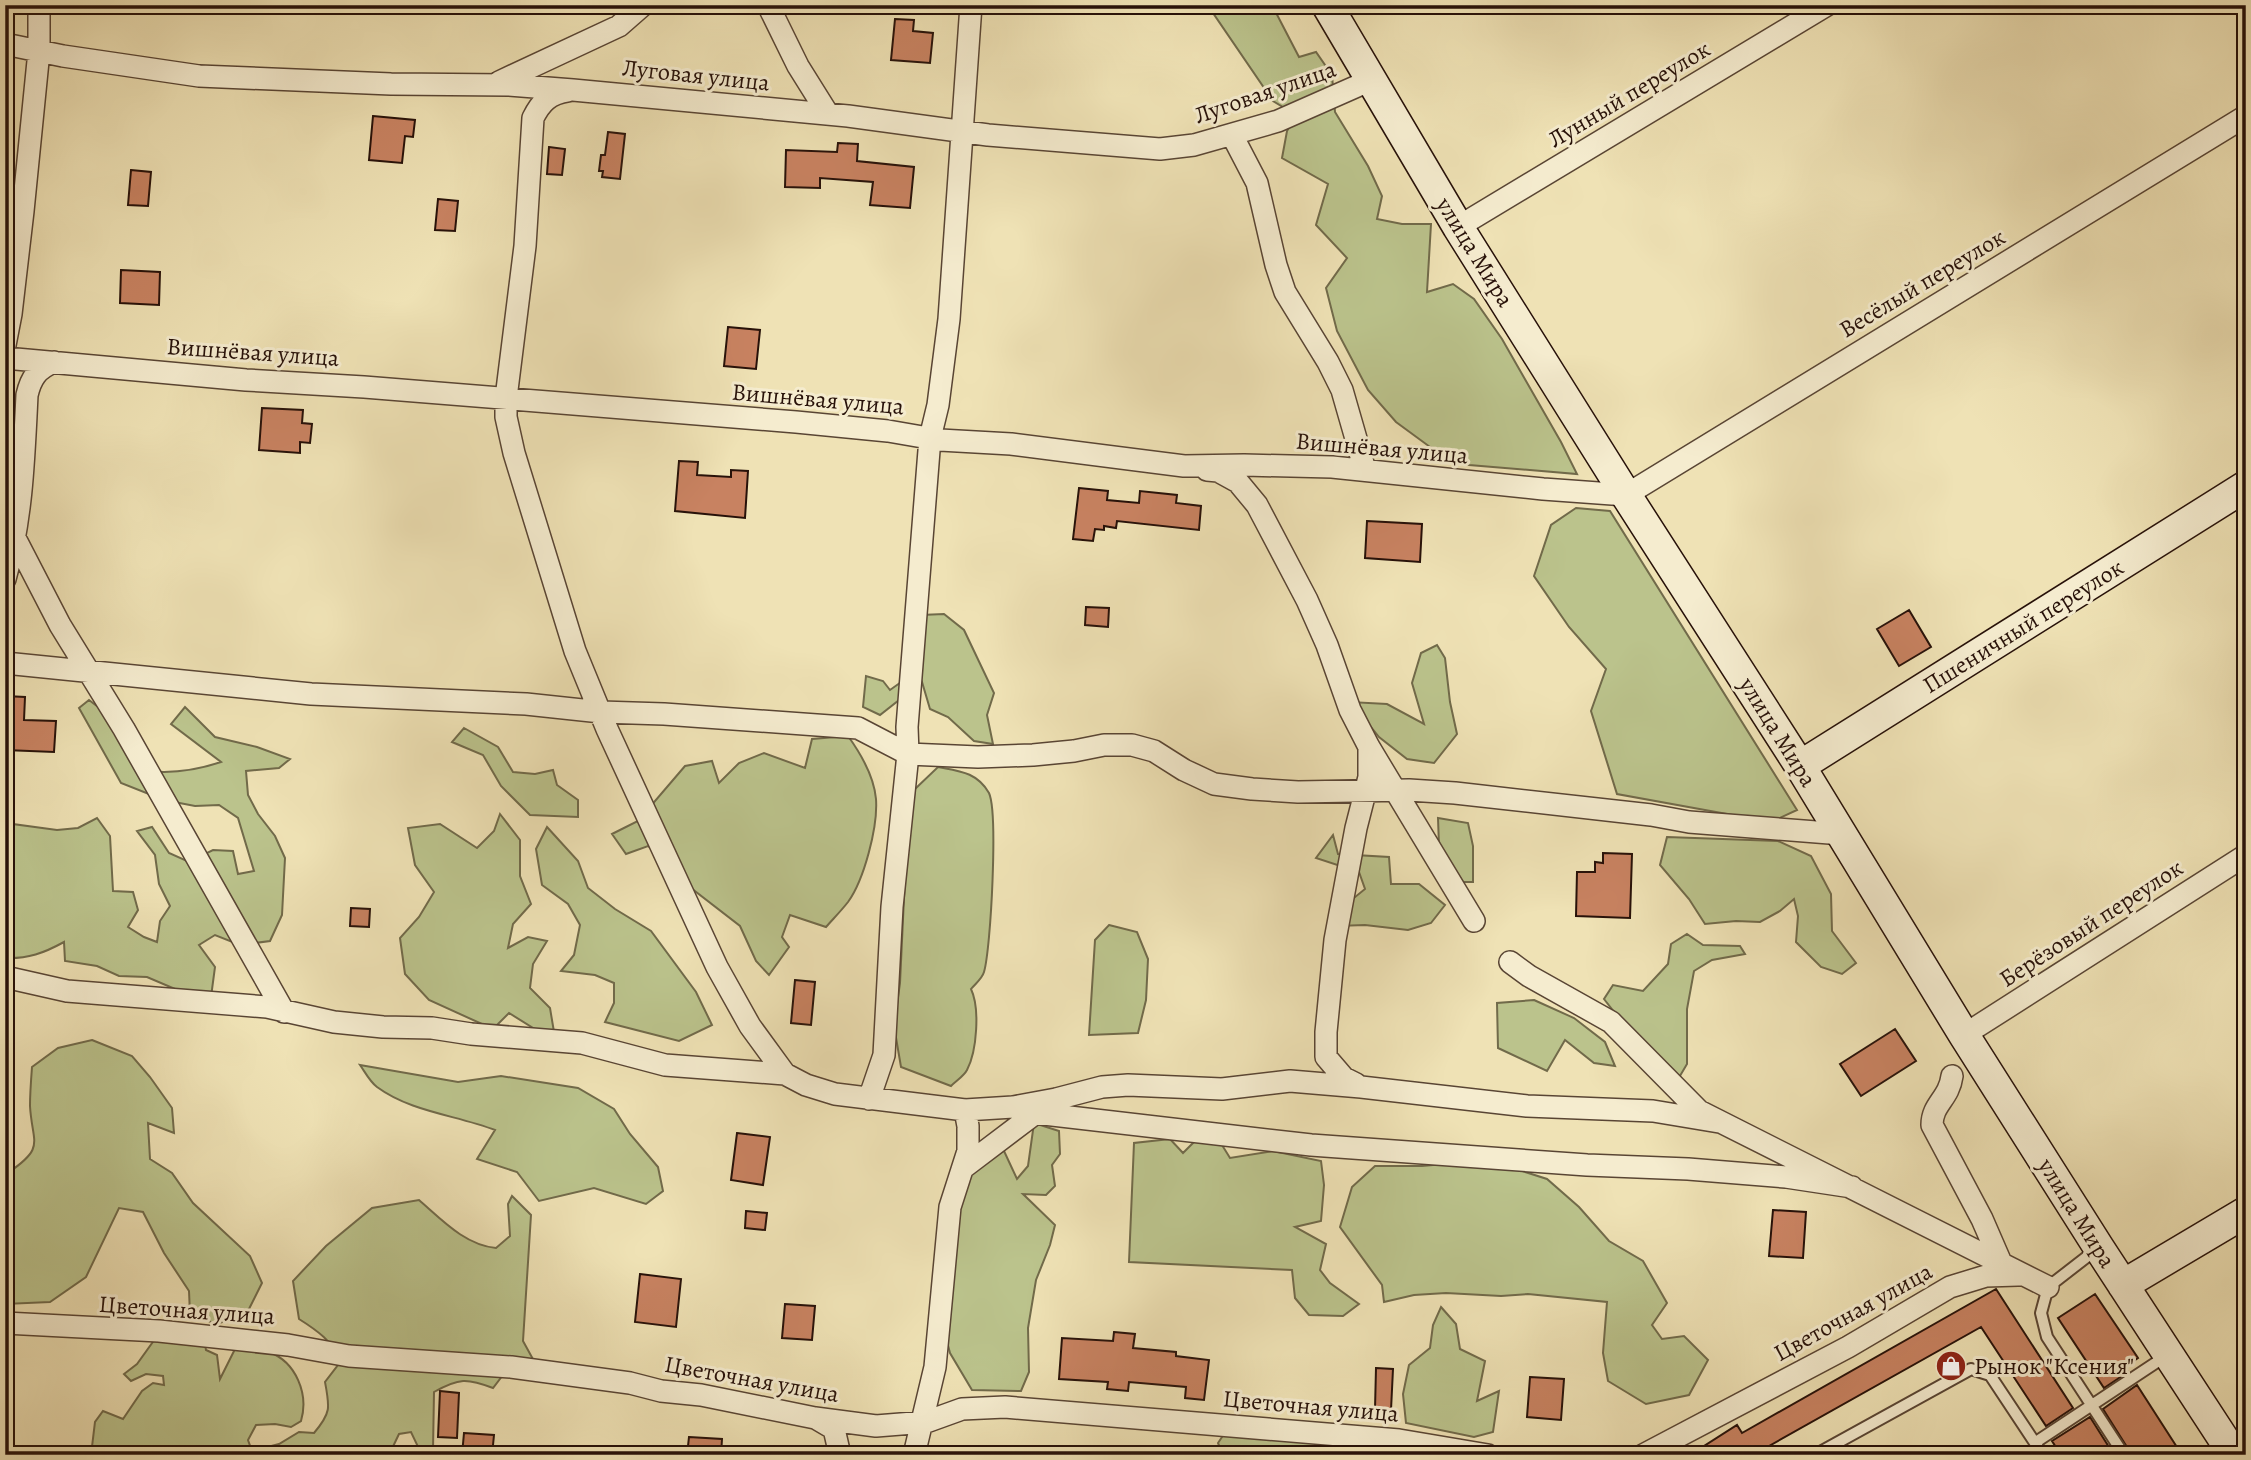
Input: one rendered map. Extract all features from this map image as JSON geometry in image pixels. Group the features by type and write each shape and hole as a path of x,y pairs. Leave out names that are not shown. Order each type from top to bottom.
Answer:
{"main road":[{"name":"улица Мира","path":"1332,8 1371,80 1458,227 1800,766 1964,1035 2234,1455"},
{"name":"Пшеничный переулок","path":"1800,766 2246,486"},
{"path":"2123,1285 2246,1212"}],"street":[{"path":"5,345 23,211 38,51 39,5"},
{"path":"768,5 798,65 828,114"},
{"path":"869,1099 884,1055 893,893 908,754 907,727 930,438 938,405 949,319 971,5"},
{"name":"Лунный переулок","path":"1458,227 1827,5"},
{"path":"494,85 619,26 642,7"},
{"name":"Луговая улица","path":"5,44 199,76 573,90 828,114 963,133 1160,149 1194,145 1232,135 1286,117 1371,80"},
{"path":"573,90 555,93 540,104 533,118 525,246 506,398 506,417 513,453 575,651 601,712 717,967 750,1026 785,1074"},
{"name":"Весёлый переулок","path":"1626,495 2246,116"},
{"path":"1232,135 1257,183 1285,292 1342,390 1364,470"},
{"name":"Вишнёвая улица","path":"5,358 246,380 506,398 849,427 1184,466 1244,465 1364,470 1626,495"},
{"path":"5,579 15,538 30,380 46,365 54,362"},
{"path":"1184,466 1218,471 1238,482 1257,505 1307,600 1327,645 1350,710 1369,747 1474,921"},
{"path":"15,538 60,625 284,1012"},
{"path":"5,663 311,694 499,702 601,712 858,728 908,754 978,757 1033,755 1104,745 1132,745 1154,751 1184,770 1214,784 1252,789 1455,793 1651,815 1689,822 1842,834"},
{"path":"1361,1087 1344,1078 1326,1057 1326,1032 1335,940 1369,777 1369,747"},
{"name":"Берёзовый переулок","path":"1964,1035 2246,855"},
{"path":"1510,962 1611,1022 1676,1091 1699,1111 2048,1287"},
{"path":"5,977 67,991 267,1007 334,1022 432,1028 582,1043 665,1065 785,1074 806,1085 835,1094 965,1111 1013,1107 1102,1087 1128,1085 1222,1089 1290,1081 1527,1106 1653,1111 1719,1122"},
{"path":"1952,1076 1950,1091 1932,1114 1932,1125 2011,1270"},
{"path":"963,1168 1056,1099"},
{"path":"914,1455 935,1367 950,1207 968,1151 965,1111"},
{"path":"1035,1113 1311,1145 1587,1165 1688,1169 1786,1177 1852,1187"},
{"name":"Цветочная улица","path":"1643,1455 1848,1348 1950,1287 2011,1270"},
{"name":"Цветочная улица","path":"5,1323 159,1331 288,1345 349,1356 511,1367 630,1383 660,1391 701,1395 815,1418 876,1426 922,1423 962,1409 1005,1407 1399,1440 1488,1455"},
{"path":"815,1418 827,1422 834,1429 840,1455"}],"lane":[{"path":"2099,1248 2048,1287 2041,1313 2048,1337 2124,1455"},
{"path":"2036,1442 2168,1354"},
{"path":"1815,1455 1971,1369 1990,1375 2043,1455"}],"green space":[{"path":"1216,5 1272,5 1299,57 1316,52 1332,75 1335,112 1368,166 1382,196 1377,219 1402,224 1431,224 1427,292 1453,284 1474,299 1502,339 1577,474 1469,465 1430,447 1396,422 1368,390 1337,331 1326,288 1347,258 1316,225 1328,184 1282,158 1287,131 1296,115 1273,101 1211,10"},
{"path":"1576,508 1610,511 1797,810 1771,822 1617,794 1591,711 1606,669 1569,627 1534,576 1551,525"},
{"path":"944,614 964,630 994,693 987,715 993,744 974,741 948,717 930,709 922,682 880,715 863,707 866,676 883,681 890,690 911,675 921,615"},
{"path":"1437,645 1445,658 1457,734 1434,763 1407,759 1379,737 1351,702 1387,704 1424,724 1412,683 1421,653"},
{"path":"89,700 106,713 148,771 185,771 221,762 171,724 185,707 215,737 257,747 290,759 279,768 246,771 248,795 275,836 285,858 282,915 270,941 240,945 215,935 199,945 215,967 211,997 175,989 147,977 119,976 97,966 65,961 64,942 36,954 5,958 5,823 57,830 78,828 97,818 110,836 113,891 133,892 138,910 128,927 157,942 160,921 170,906 159,884 155,855 137,831 152,827 169,853 189,862 213,850 233,851 238,874 254,871 238,818 219,805 195,806 164,800 121,783 79,708"},
{"path":"464,728 498,747 513,772 535,774 553,770 557,785 578,800 578,817 530,815 501,786 483,755 452,742"},
{"path":"848,736 866,766 876,799 875,824 864,867 848,902 826,927 790,915 782,937 789,947 769,975 756,961 740,926 691,888 675,866 648,846 626,854 612,834 638,821 685,766 712,761 719,783 739,763 764,753 805,768 812,739"},
{"path":"938,767 967,774 984,786 992,805 993,826 993,881 987,958 983,975 971,989 976,1007 975,1041 967,1070 951,1086 901,1067 894,1026 900,983 906,855 915,789"},
{"path":"500,814 520,840 520,876 531,904 513,924 508,948 528,937 547,941 533,964 530,988 550,1008 554,1032 538,1031 509,1013 493,1029 429,1000 405,974 400,938 419,917 434,892 415,865 408,828 440,824 477,848 494,831"},
{"path":"1438,818 1468,823 1473,846 1473,882 1463,882 1439,846"},
{"path":"547,827 578,861 588,888 615,909 651,931 696,992 712,1025 679,1041 605,1022 614,1003 614,983 595,975 561,971 574,955 580,925 568,904 542,885 536,849"},
{"path":"1333,835 1338,854 1389,857 1391,884 1419,884 1445,905 1431,923 1408,930 1365,925 1337,926 1344,906 1365,889 1359,872 1316,858"},
{"path":"1667,837 1778,841 1811,856 1831,894 1832,931 1856,963 1842,974 1821,967 1796,942 1798,916 1794,899 1760,922 1705,924 1689,899 1660,865"},
{"path":"1109,925 1137,932 1148,959 1146,1000 1138,1033 1089,1035 1095,940"},
{"path":"1687,934 1703,945 1740,946 1745,954 1712,960 1694,971 1687,1009 1687,1064 1677,1081 1636,1040 1604,999 1613,985 1643,991 1668,964 1671,944"},
{"path":"1534,1000 1574,1018 1605,1042 1615,1066 1594,1063 1565,1040 1547,1071 1498,1048 1497,1003"},
{"path":"92,1040 132,1056 172,1108 174,1133 148,1123 150,1159 172,1173 193,1203 250,1256 262,1283 246,1315 216,1324 190,1314 189,1291 164,1253 143,1212 119,1208 86,1277 50,1302 5,1304 5,1169 9,1172 21,1164 34,1144 30,1106 32,1067 58,1048"},
{"path":"360,1065 458,1082 501,1076 578,1088 614,1109 630,1134 658,1167 663,1191 646,1204 594,1188 539,1201 517,1172 477,1159 495,1130 404,1102 374,1085"},
{"path":"1034,1123 1059,1131 1060,1154 1052,1165 1055,1186 1046,1195 1023,1194 1055,1225 1036,1280 1028,1328 1029,1372 1021,1391 972,1390 950,1353 939,1311 968,1171 988,1150 1004,1151 1017,1179 1028,1166"},
{"path":"1200,1136 1222,1145 1230,1158 1273,1151 1321,1161 1324,1185 1321,1221 1295,1227 1326,1244 1320,1270 1330,1283 1359,1304 1343,1316 1309,1315 1295,1298 1292,1270 1129,1262 1134,1143 1170,1139 1183,1153"},
{"path":"1488,1160 1547,1179 1579,1207 1609,1241 1643,1261 1667,1303 1652,1325 1662,1339 1684,1336 1708,1360 1689,1395 1646,1404 1608,1381 1603,1353 1607,1302 1528,1294 1501,1296 1446,1293 1414,1295 1384,1302 1382,1285 1340,1227 1352,1187 1375,1166 1422,1166"},
{"path":"512,1196 531,1215 523,1341 534,1361 503,1375 493,1388 463,1381 434,1392 433,1450 420,1451 411,1432 399,1434 389,1455 91,1455 95,1422 103,1411 123,1419 142,1391 153,1383 164,1385 163,1376 146,1374 131,1381 124,1374 137,1364 155,1339 204,1339 206,1350 217,1355 220,1379 235,1349 265,1351 278,1357 293,1371 302,1390 301,1421 291,1427 256,1425 248,1440 252,1451 279,1444 299,1432 314,1433 328,1410 325,1382 341,1361 324,1337 299,1319 293,1281 326,1246 372,1208 419,1200 464,1237 496,1248 510,1236 508,1204"},
{"path":"1441,1307 1456,1324 1460,1349 1485,1361 1477,1401 1499,1391 1493,1432 1474,1437 1406,1423 1403,1394 1409,1365 1430,1348 1433,1325"},
{"path":"1226,1431 1335,1440 1427,1455 1223,1455 1218,1443"}],"building":[{"path":"895,19 914,20 913,31 933,33 930,63 891,60"},
{"path":"373,116 415,120 413,137 405,136 402,163 369,160"},
{"path":"608,132 625,134 620,179 602,177 603,171 599,171 601,155 605,155"},
{"path":"838,143 858,144 857,161 914,167 910,208 870,205 873,182 820,178 820,188 785,187 786,150 837,152"},
{"path":"549,147 565,149 562,175 547,174"},
{"path":"131,170 151,172 148,206 128,205"},
{"path":"438,199 458,201 455,231 435,230"},
{"path":"121,270 160,272 159,305 120,303"},
{"path":"728,327 760,330 756,369 724,366"},
{"path":"262,408 303,410 302,423 312,424 310,443 300,442 300,453 259,450"},
{"path":"679,461 698,462 697,475 731,477 731,470 748,471 745,518 675,511"},
{"path":"1079,488 1108,491 1107,500 1139,503 1140,491 1177,495 1176,503 1201,506 1199,530 1117,521 1116,528 1104,526 1104,530 1095,529 1093,541 1073,539"},
{"path":"1367,521 1422,524 1420,562 1365,558"},
{"path":"1086,607 1109,608 1108,627 1085,625"},
{"path":"1909,610 1931,647 1899,666 1877,629"},
{"path":"5,696 25,697 24,720 56,721 54,752 5,750"},
{"path":"1603,853 1632,854 1630,918 1576,916 1577,872 1595,872 1595,862 1603,863"},
{"path":"351,908 370,909 369,927 350,926"},
{"path":"795,980 815,982 811,1025 791,1023"},
{"path":"1895,1029 1916,1061 1861,1096 1840,1064"},
{"path":"737,1133 770,1137 763,1185 731,1180"},
{"path":"1773,1210 1806,1212 1803,1258 1769,1256"},
{"path":"746,1211 767,1213 765,1230 745,1228"},
{"path":"640,1274 681,1279 676,1327 635,1322"},
{"path":"1996,1289 2073,1408 2046,1426 1981,1327 1753,1455 1690,1455 1737,1425 1742,1433"},
{"path":"2095,1294 2138,1358 2125,1367 2128,1372 2104,1388 2058,1318"},
{"path":"785,1304 815,1306 812,1340 782,1338"},
{"path":"1114,1332 1135,1334 1133,1348 1176,1352 1176,1356 1209,1360 1204,1400 1185,1398 1186,1387 1129,1382 1128,1391 1107,1389 1108,1382 1059,1379 1062,1338 1113,1341"},
{"path":"1376,1368 1393,1369 1391,1410 1375,1409"},
{"path":"1530,1377 1564,1379 1561,1420 1527,1417"},
{"path":"2137,1385 2182,1455 2132,1455 2103,1409"},
{"path":"440,1391 459,1393 457,1438 438,1437"},
{"path":"2090,1417 2114,1455 2061,1455 2052,1441"},
{"path":"464,1433 494,1435 492,1455 462,1455"},
{"path":"689,1437 722,1439 721,1455 687,1455"}],"place":[{"name":"Рынок \"Ксения\"","path":"1951,1366"}]}
